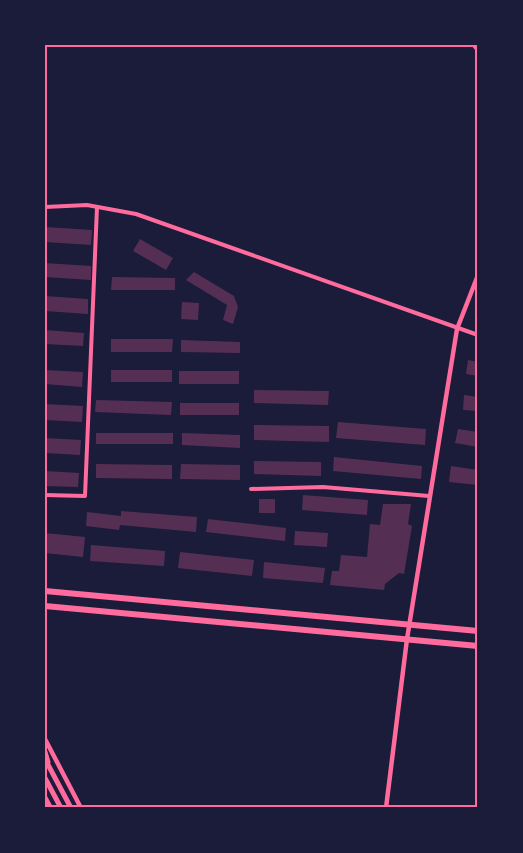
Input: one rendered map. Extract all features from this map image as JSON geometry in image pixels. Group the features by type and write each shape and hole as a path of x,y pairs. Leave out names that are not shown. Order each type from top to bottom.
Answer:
{"main road":[{"path":"45,591 478,631"},
{"path":"45,606 478,646"},
{"path":"45,752 49,767"},
{"path":"45,759 72,808"},
{"path":"45,778 61,808"}],"street":[{"path":"474,45 478,50"},
{"path":"45,207 97,207 136,214 457,329 478,334"},
{"path":"45,495 85,496 97,207"},
{"path":"386,808 409,625 457,329 478,275"},
{"path":"251,489 323,487 429,496"},
{"path":"45,739 81,808"},
{"path":"45,797 51,808"}],"building":[{"path":"45,227 92,230 91,245 45,242"},
{"path":"140,239 173,258 166,270 133,251"},
{"path":"45,263 91,266 91,280 45,277"},
{"path":"194,272 234,296 238,307 233,324 223,320 227,305 186,280"},
{"path":"112,277 175,278 175,290 111,290"},
{"path":"45,296 88,299 88,314 45,311"},
{"path":"182,302 199,303 198,320 181,319"},
{"path":"45,330 84,333 83,346 45,344"},
{"path":"111,339 173,339 172,352 111,352"},
{"path":"181,340 240,342 240,353 181,352"},
{"path":"468,360 478,362 478,376 466,374"},
{"path":"45,370 83,372 82,387 45,384"},
{"path":"111,370 172,370 172,382 111,382"},
{"path":"179,371 239,371 239,384 179,384"},
{"path":"254,390 329,391 328,405 254,403"},
{"path":"464,395 478,397 478,411 463,410"},
{"path":"96,400 172,402 171,415 95,412"},
{"path":"180,403 239,403 239,415 180,415"},
{"path":"45,404 83,406 82,422 45,420"},
{"path":"338,422 426,429 425,445 336,438"},
{"path":"254,425 329,426 329,442 254,440"},
{"path":"458,429 478,432 478,447 455,443"},
{"path":"96,433 173,433 173,444 96,444"},
{"path":"182,433 240,435 240,448 182,445"},
{"path":"45,438 81,440 80,455 45,453"},
{"path":"334,457 422,466 421,479 333,471"},
{"path":"254,461 321,462 321,476 254,474"},
{"path":"96,464 172,465 172,479 96,478"},
{"path":"181,464 240,465 240,480 180,479"},
{"path":"451,466 478,470 478,485 449,482"},
{"path":"45,471 79,473 78,487 45,486"},
{"path":"303,495 368,500 367,515 302,510"},
{"path":"259,499 275,499 275,513 259,513"},
{"path":"383,504 411,504 408,524 412,526 404,574 399,573 385,584 384,590 330,585 332,571 339,571 341,555 367,557 370,524 380,525"},
{"path":"121,511 197,517 196,532 120,525 119,530 86,526 87,512 121,516"},
{"path":"208,519 286,528 285,541 206,532"},
{"path":"295,531 328,533 327,547 294,545"},
{"path":"45,533 85,537 83,557 45,553"},
{"path":"91,545 165,551 164,566 90,561"},
{"path":"180,552 254,560 252,576 178,568"},
{"path":"264,562 325,568 323,583 263,578"}]}
